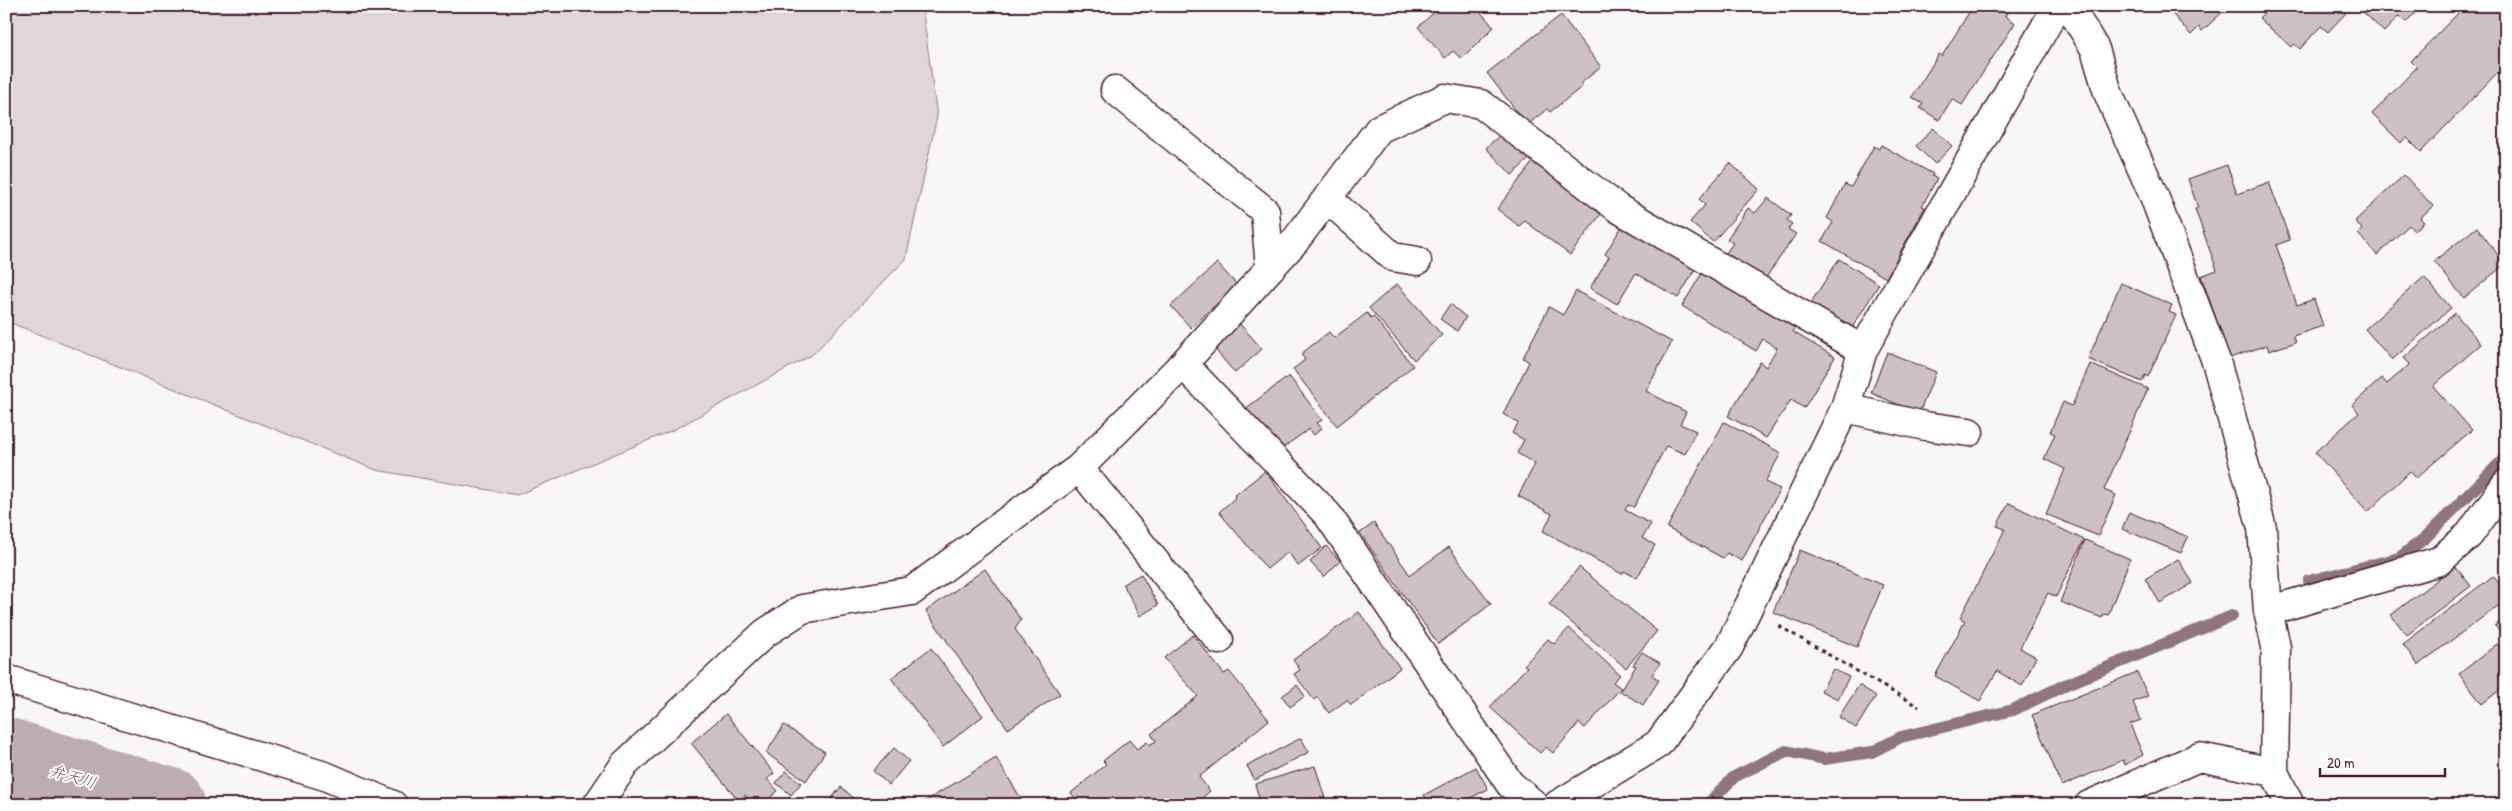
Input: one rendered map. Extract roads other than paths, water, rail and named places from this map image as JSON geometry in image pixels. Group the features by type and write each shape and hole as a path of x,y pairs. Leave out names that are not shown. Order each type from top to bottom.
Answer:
{"street":[{"path":"1557,805 1658,744 1729,647 1845,408 1863,350 2057,6"},
{"path":"2068,6 2094,49 2108,93 2154,196 2216,361 2262,528 2268,611 2276,647 2274,772 2290,805"},
{"path":"1115,90 1265,210 1270,268"},
{"path":"598,805 625,764 765,633 802,609 912,591 1079,468 1183,364 1295,241 1379,129 1446,98 1481,104 1619,208 1863,350"},
{"path":"1327,198 1393,257 1417,261"},
{"path":"1183,364 1328,515 1510,784 1534,805"},
{"path":"1845,408 1925,426 1969,432"},
{"path":"1079,468 1219,640"},
{"path":"2268,611 2439,561 2470,535 2506,484"},
{"path":"6,679 325,776 393,805"},
{"path":"2089,805 2200,757 2274,772"}],"waterway":[{"path":"2309,581 2399,558 2425,538 2506,457"},
{"path":"1707,805 1734,777 1786,751 1824,759 1872,752 1901,737 2013,710 2065,685 2232,616"},
{"name":"弁天川","path":"6,755 169,805"}]}
